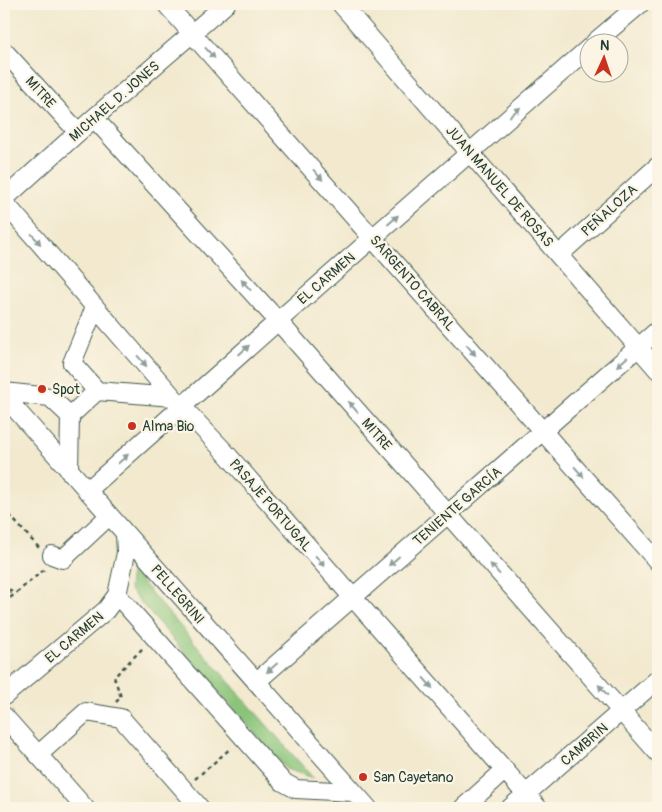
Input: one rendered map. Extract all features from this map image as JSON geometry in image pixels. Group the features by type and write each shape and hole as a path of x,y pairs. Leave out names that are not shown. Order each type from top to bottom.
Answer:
{"street":[{"name":"SARGENTO CABRAL","path":"166,4 658,562"},
{"name":"MICHAEL D. JONES","path":"4,200 78,132 226,4"},
{"name":"JUAN MANUEL DE ROSAS","path":"341,4 560,254 658,370"},
{"path":"607,32 640,4"},
{"name":"MITRE","path":"4,51 78,132"},
{"name":"EL CARMEN","path":"87,491 178,401 278,320 580,56"},
{"name":"MITRE","path":"94,118 278,320 447,515 658,753"},
{"name":"PEÑALOZA","path":"560,254 658,166"},
{"name":"PASAJE PORTUGAL","path":"4,200 95,307 538,808"},
{"path":"95,307 72,363 96,391 178,401"},
{"name":"TENIENTE GARCÍA","path":"256,682 658,330"},
{"path":"69,471 70,416 96,391"},
{"path":"4,392 50,397 70,416"},
{"name":"PELLEGRINI","path":"4,396 360,803"},
{"path":"49,556 63,558 109,516"},
{"name":"EL CARMEN","path":"4,696 106,610 117,595 126,553 125,534"},
{"name":"PELLEGRINI","path":"117,595 283,782 296,789 360,803"},
{"name":"CAMBRIN","path":"510,808 658,679"},
{"path":"38,755 86,712 121,718 200,808"},
{"path":"4,716 85,808"},
{"path":"462,808 505,770"}],"path":[{"path":"4,509 49,556 45,570 4,603"},
{"path":"4,583 14,595"},
{"path":"189,785 232,746"}],"green space":[{"path":"131,570 313,778 286,769 129,589"}],"place":[{"name":"Spot","path":"42,389"},
{"name":"Alma Bio","path":"132,426"},
{"name":"San Cayetano","path":"363,777"}]}
